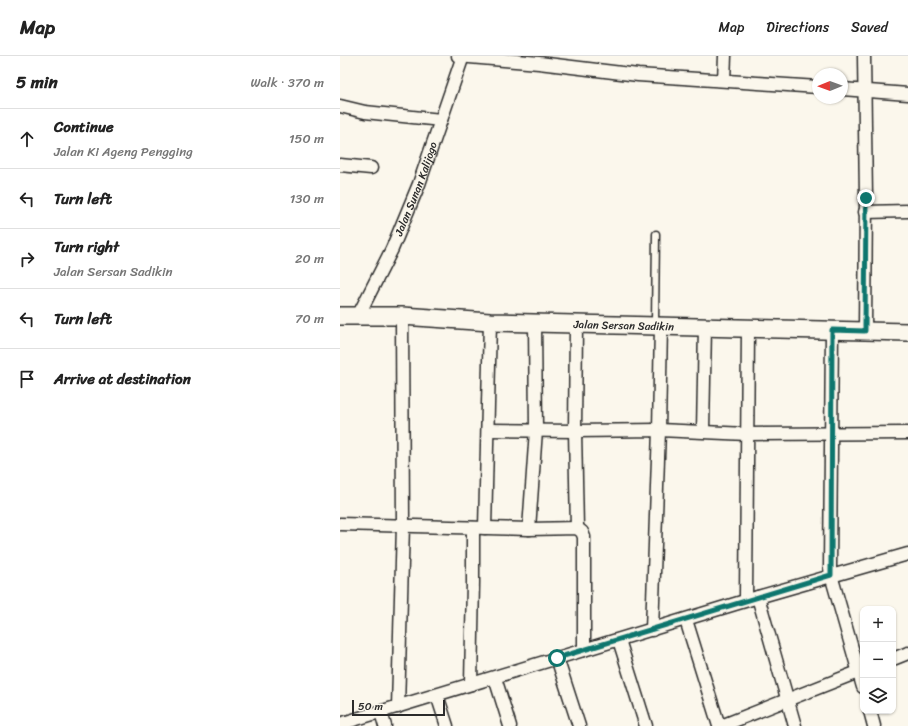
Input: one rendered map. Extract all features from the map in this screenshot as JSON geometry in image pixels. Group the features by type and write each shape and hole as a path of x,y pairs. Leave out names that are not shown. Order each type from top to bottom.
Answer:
{"main road":[{"name":"Jalan Sersan Sadikin","path":"340,316 402,316 490,322 908,332"}],"street":[{"path":"461,56 540,63 574,62 638,75 812,87"},
{"name":"Jalan Sunan Kalijogo","path":"358,316 392,249 419,184 461,56"},
{"path":"724,80 725,56"},
{"path":"864,56 865,331"},
{"path":"848,90 908,94"},
{"path":"340,106 365,112 441,120"},
{"path":"340,165 371,168"},
{"path":"865,212 908,211"},
{"path":"398,706 402,525 402,316"},
{"path":"485,528 490,322"},
{"path":"529,529 536,430 535,323"},
{"path":"576,324 575,431 577,528"},
{"path":"652,630 659,430 658,326"},
{"path":"703,431 705,326"},
{"path":"746,600 748,328"},
{"path":"832,330 831,575 860,668"},
{"path":"488,430 659,430 747,434 908,433"},
{"path":"340,524 529,529 577,528 582,532 584,537 584,650"},
{"path":"471,684 473,528"},
{"path":"340,724 686,620 746,600 908,554"},
{"path":"758,597 795,726"},
{"path":"686,620 720,726 860,671"},
{"path":"619,640 646,726"},
{"path":"896,658 908,653"},
{"path":"557,658 578,726"},
{"path":"495,678 510,726"},
{"path":"437,695 447,726"},
{"path":"381,712 385,726"},
{"path":"871,714 874,726"}],"lane":[{"path":"656,234 658,326"}],"route":[{"path":"557,658 831,575 832,330 865,331 866,198"}]}
